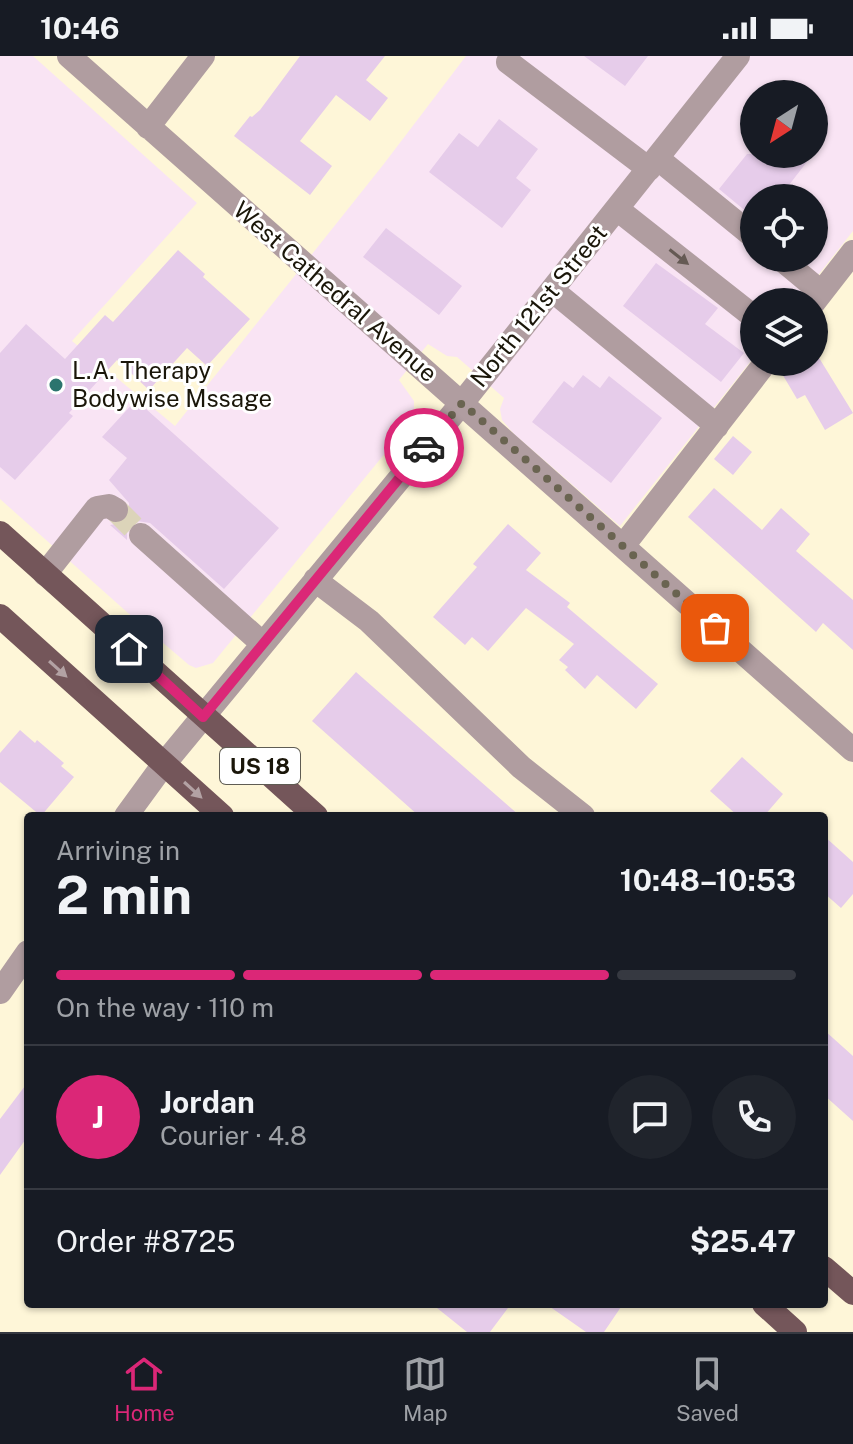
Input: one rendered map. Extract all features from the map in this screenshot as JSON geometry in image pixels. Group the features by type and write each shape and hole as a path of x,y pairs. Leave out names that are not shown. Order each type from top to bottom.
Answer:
{"main road":[{"name":"US 18","path":"0,533 311,812"},
{"name":"US 18","path":"0,616 218,812"},
{"path":"828,1271 853,1293"},
{"path":"768,1308 795,1332"}],"street":[{"name":"West Cathedral Avenue","path":"69,56 853,750"},
{"path":"148,127 203,56"},
{"name":"North 121st Street","path":"129,812 164,764 462,403 738,56"},
{"path":"508,62 740,227"},
{"path":"617,209 740,306"},
{"path":"825,288 853,252"},
{"path":"794,272 809,288"},
{"path":"552,290 717,426"},
{"path":"623,546 755,376"},
{"path":"45,574 97,508 109,506 116,510"},
{"path":"141,535 263,644"},
{"path":"315,580 369,621 521,767 578,812"},
{"path":"0,992 24,958"}],"shaded area":[{"path":"0,56 33,56 197,203 72,341 175,426 466,56 853,56 853,231 828,263 828,184 740,184 740,272 821,272 808,288 740,288 740,375 620,526 514,434 502,420 500,409 504,398 457,357 447,356 428,344 399,380 414,401 414,412 400,435 213,663 196,668 189,665 0,499"}],"building":[{"path":"300,56 385,56 366,80 388,98 370,121 336,95 300,141 332,166 310,195 234,136 250,116 260,110"},
{"path":"584,56 648,56 625,86"},
{"path":"499,119 538,149 516,178 531,190 502,228 429,172 459,133 478,147"},
{"path":"740,163 740,168 802,168 790,184 740,184 740,206 719,189"},
{"path":"386,228 462,286 439,315 363,257"},
{"path":"178,250 250,319 207,366 187,348 149,390 117,360 69,413 73,416 15,480 0,467 0,353 26,324 65,359 105,315 113,322"},
{"path":"656,263 718,308 705,324 740,350 740,358 721,382 623,306"},
{"path":"828,372 853,413 825,430 805,395 797,399 783,376 828,376"},
{"path":"583,375 600,388 609,376 662,418 611,483 532,422 564,381 573,388"},
{"path":"136,400 279,528 224,589 150,523 137,521 130,524 127,540 110,525 123,523 129,517 129,503 109,480 127,458 102,437"},
{"path":"733,436 752,452 733,475 714,459"},
{"path":"714,488 762,530 781,508 810,534 796,551 853,600 853,650 823,623 816,632 688,517"},
{"path":"508,524 541,553 526,570 570,603 567,607 658,684 636,709 597,675 585,689 559,660 574,644 526,608 488,651 472,637 465,645 433,617 477,567 473,564"},
{"path":"356,672 515,812 414,812 312,721"},
{"path":"20,730 64,763 61,766 74,777 44,812 36,812 0,782 0,753"},
{"path":"742,757 783,794 767,812 734,812 710,791"},
{"path":"828,840 853,862 853,894 841,908 828,897"},
{"path":"828,1034 853,1056 853,1121 828,1099"},
{"path":"24,1087 24,1142 0,1175 0,1119"},
{"path":"437,1308 508,1308 490,1332 467,1332"},
{"path":"552,1308 620,1308 604,1332 586,1332"}],"tunnel":[{"path":"116,510 141,535"}],"way so far":[{"path":"424,448 462,403 715,628"}],"place":[{"name":"L.A. Therapy Bodywise Mssage","path":"56,385"}],"route":[{"path":"129,649 203,717 424,448"}]}
